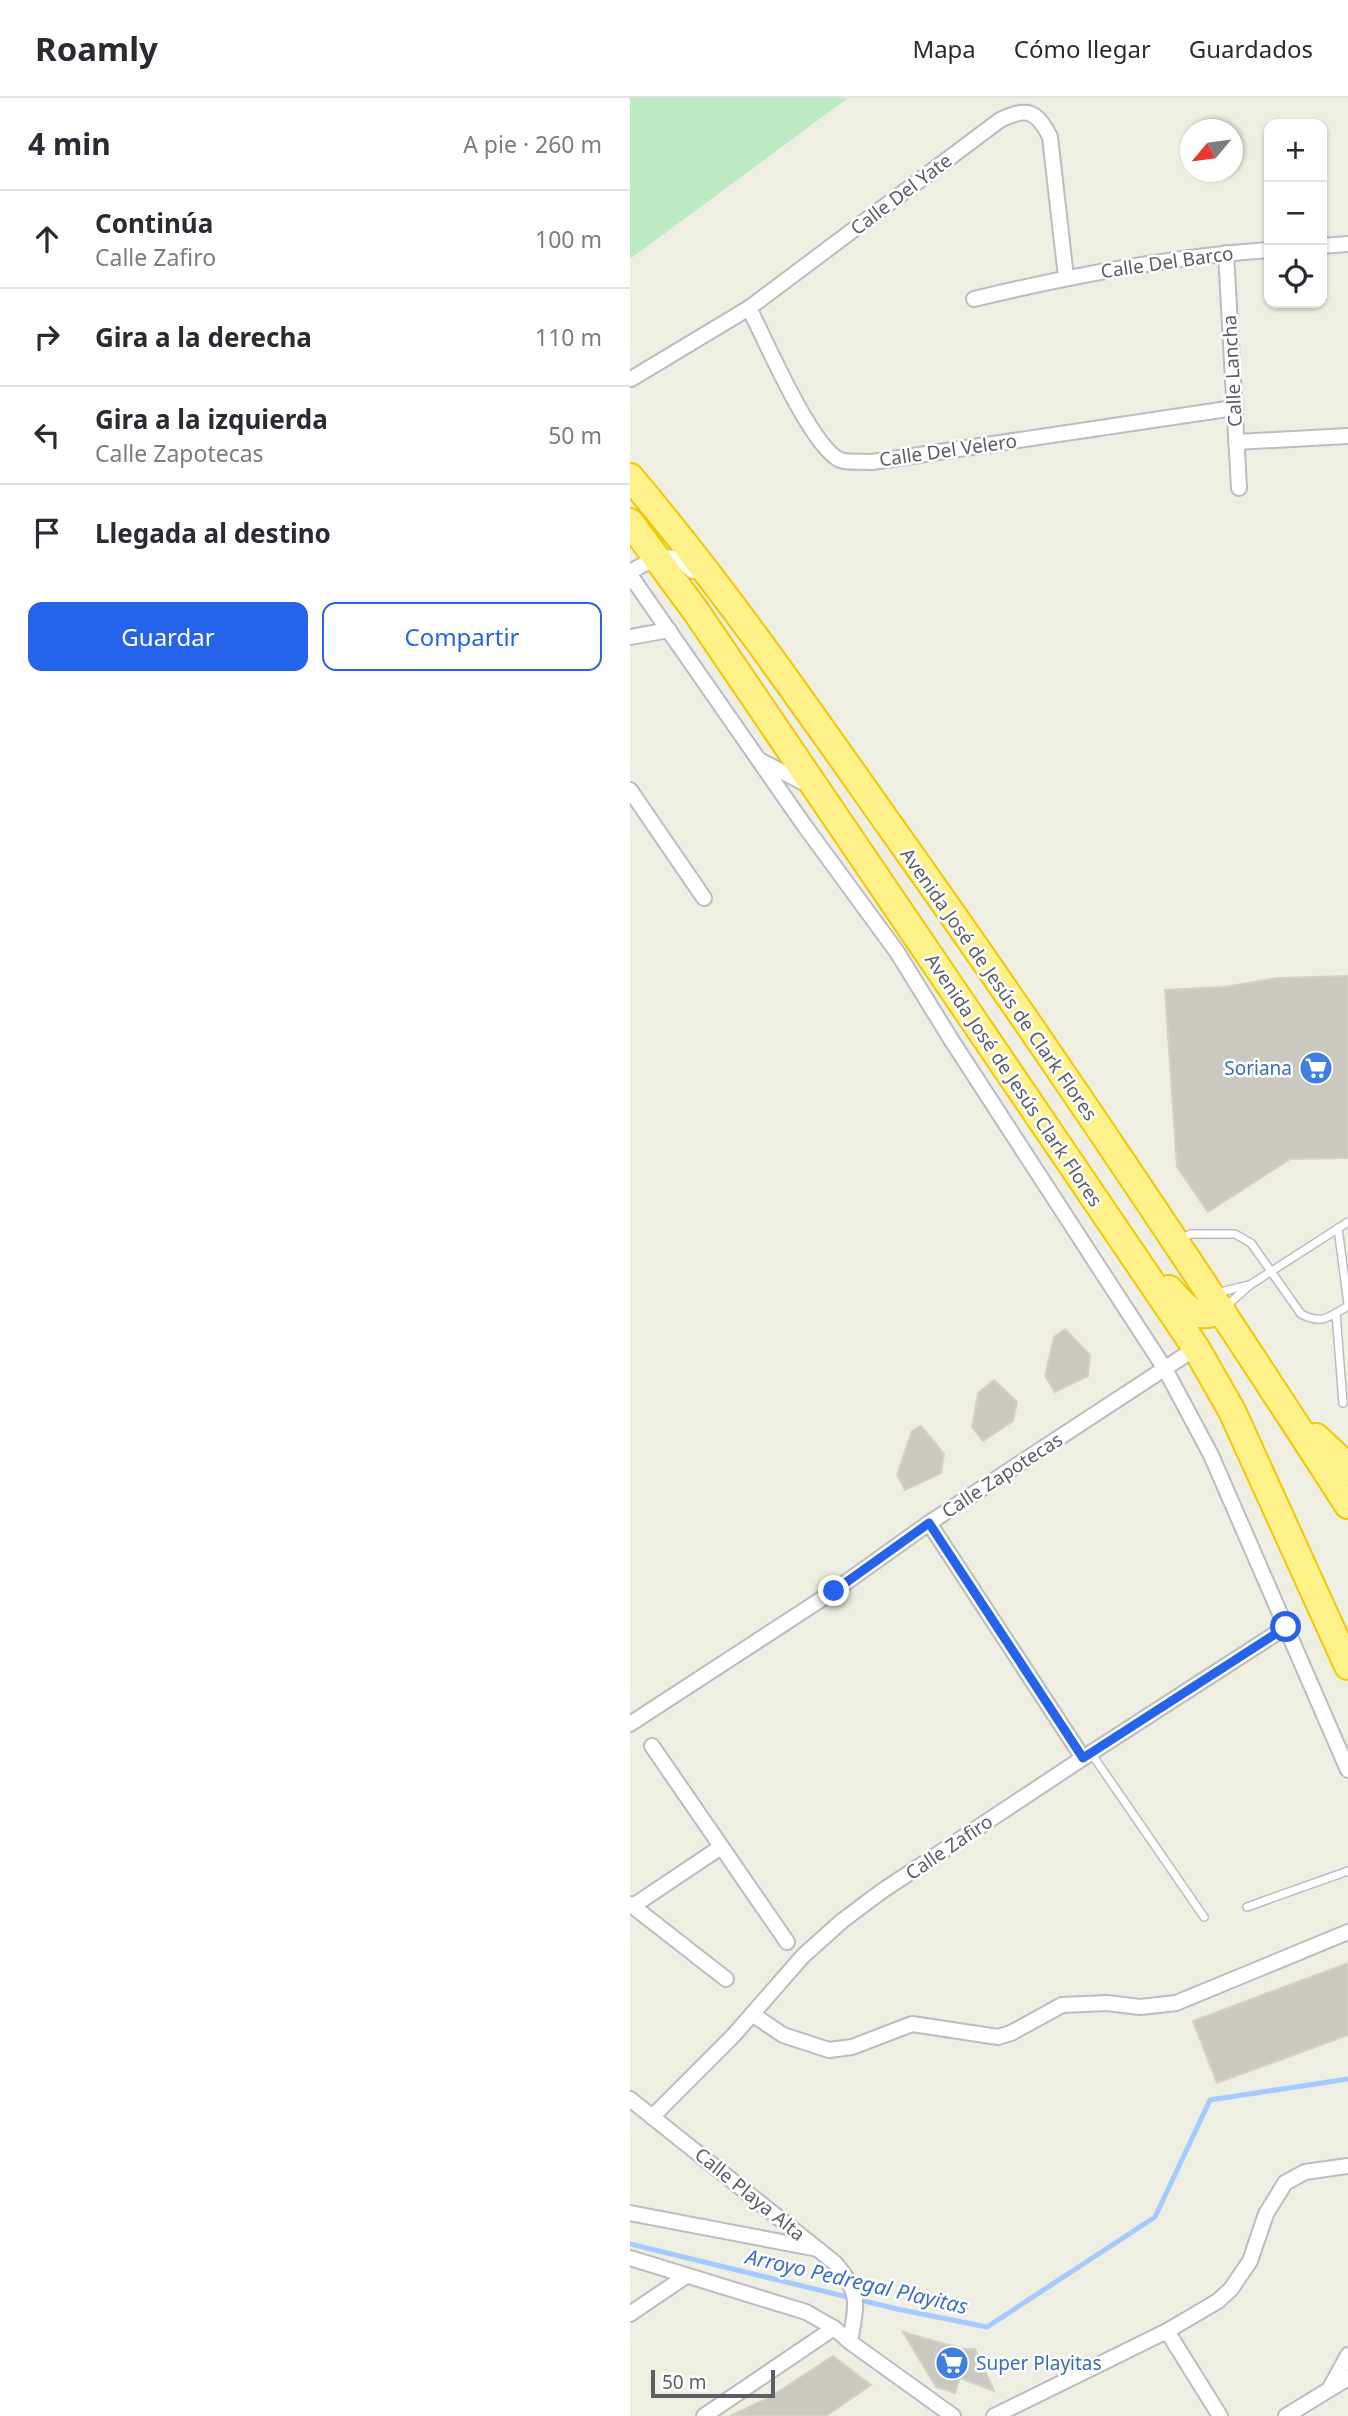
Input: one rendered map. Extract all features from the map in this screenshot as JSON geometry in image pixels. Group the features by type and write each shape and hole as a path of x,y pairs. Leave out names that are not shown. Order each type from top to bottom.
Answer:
{"highway":[{"name":"Avenida José de Jesús de Clark Flores","path":"630,477 738,612 961,926 1217,1302 1348,1505"},
{"path":"630,513 634,516 661,514"},
{"name":"Avenida José de Jesús Clark Flores","path":"630,522 695,610 1196,1348 1232,1411 1348,1666"},
{"path":"1133,1253 1193,1312 1209,1316 1217,1302"},
{"path":"1282,1402 1348,1467"}],"street":[{"name":"Calle Del Yate","path":"631,379 749,308 1000,120 1013,114 1029,113 1042,120 1050,137 1066,277"},
{"path":"1327,246 1348,244"},
{"name":"Calle Del Barco","path":"974,299 1139,263 1264,250"},
{"name":"Calle Lancha","path":"1226,253 1239,488"},
{"name":"Calle Del Velero","path":"749,308 809,426 821,445 840,460 872,462 1234,408"},
{"path":"1236,442 1348,436"},
{"path":"738,612 679,558 657,557 630,574 897,952 951,1041 1165,1369 1211,1455 1348,1770"},
{"path":"630,637 669,630"},
{"path":"760,761 816,789"},
{"path":"630,790 704,898"},
{"name":"Calle Zapotecas","path":"630,1724 1196,1348"},
{"path":"929,1523 1087,1755"},
{"name":"Calle Zafiro","path":"652,2117 752,2014 803,1956 842,1921 882,1891 1087,1755 1286,1627"},
{"path":"652,1746 787,1942"},
{"path":"721,1847 631,1905 726,1979"},
{"path":"752,2014 783,2035 829,2050 852,2047 912,2024 998,2037 1062,2006 1107,2003 1140,2007 1176,2003 1348,1932"},
{"name":"Calle Playa Alta","path":"630,2099 819,2249 844,2274 855,2292 850,2342"},
{"path":"994,2416 1167,2331 1218,2301 1231,2289 1250,2261 1266,2214 1285,2183 1305,2172 1348,2166"},
{"path":"630,2213 819,2249"},
{"path":"630,2258 806,2312 834,2328 943,2414"},
{"path":"630,2314 686,2276"},
{"path":"704,2416 834,2328"},
{"path":"1167,2331 1220,2416"},
{"path":"1328,2391 1348,2355"},
{"path":"1286,2416 1348,2378"}],"lane":[{"path":"1217,1302 1250,1285 1348,1222"},
{"path":"1175,1240 1191,1234 1235,1234 1251,1243 1301,1314 1312,1320 1320,1320 1348,1305 1338,1228"},
{"path":"1217,1302 1250,1285"},
{"path":"1336,1313 1343,1403"},
{"path":"1087,1755 1205,1917"},
{"path":"1247,1907 1348,1871"}],"green space":[{"path":"630,98 848,98 630,259"}],"building":[{"path":"1348,976 1348,1158 1290,1159 1208,1212 1177,1167 1165,990 1225,987 1277,978"},
{"path":"1065,1329 1090,1355 1088,1376 1055,1392 1045,1376 1054,1337"},
{"path":"994,1380 1017,1402 1013,1421 983,1441 972,1427 978,1393"},
{"path":"921,1426 944,1454 941,1473 905,1490 897,1475 912,1431"},
{"path":"1348,1963 1348,2035 1217,2083 1193,2021"},
{"name":"Super Playitas","path":"903,2332 963,2349 975,2349 994,2391 960,2378 955,2393 936,2387"},
{"path":"833,2356 871,2385 826,2416 730,2416 770,2397"}],"waterway":[{"name":"Arroyo Pedregal Playitas","path":"630,2244 897,2309 987,2327 1155,2217 1210,2100 1348,2079"}],"place":[{"name":"Soriana","path":"1316,1068"},
{"name":"Super Playitas","path":"952,2363"}],"route":[{"path":"834,1591 929,1523 1083,1758 1286,1627"}]}
